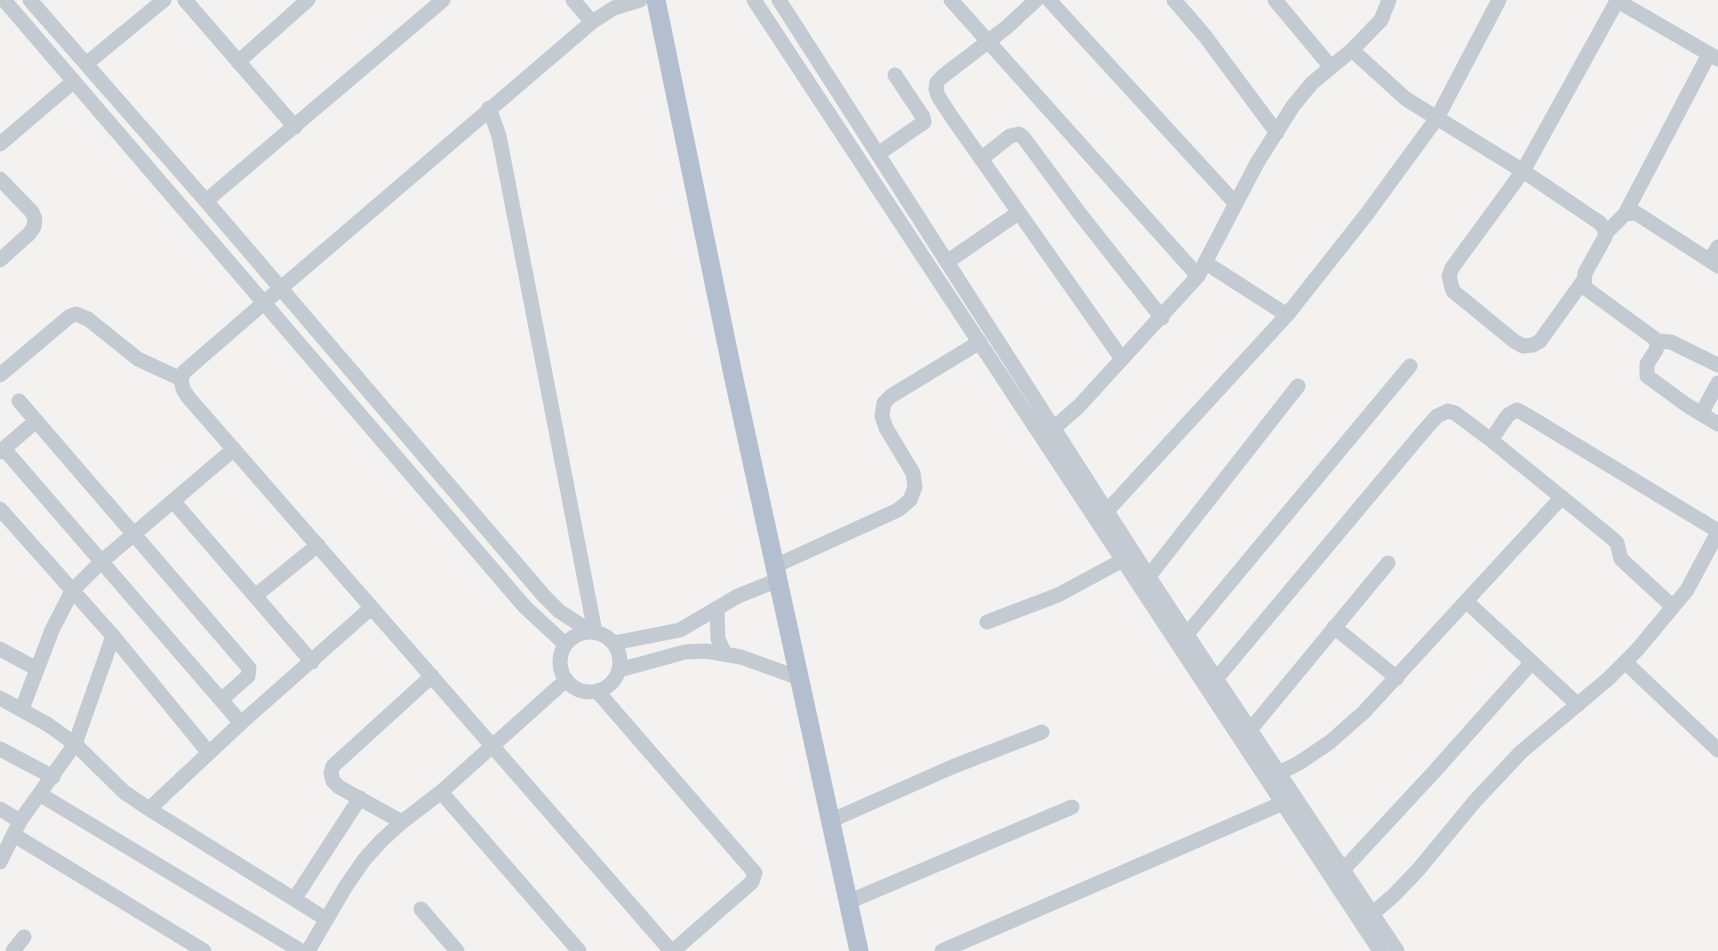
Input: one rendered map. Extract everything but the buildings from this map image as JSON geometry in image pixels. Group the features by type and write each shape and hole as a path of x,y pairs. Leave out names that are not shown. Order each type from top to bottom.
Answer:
{"main road":[{"path":"656,0 732,370 859,951"}],"street":[{"path":"4,0 525,607 565,644"},
{"path":"30,0 206,201 544,596 559,611 592,632 608,637 614,643 619,652 619,670 609,686 596,691 582,691 566,680 559,662 565,644 572,637 592,632"},
{"path":"86,64 164,0"},
{"path":"186,0 294,127"},
{"path":"238,62 308,0"},
{"path":"206,201 443,0"},
{"path":"573,0 592,22"},
{"path":"596,691 755,873 752,882 672,951 188,397 183,389 181,379 184,372 280,288 592,22 614,8 640,0"},
{"path":"754,0 980,342 1107,511 1396,951"},
{"path":"779,0 947,262 1123,560 1380,951"},
{"path":"951,0 1198,276"},
{"path":"1036,0 1007,27 943,76 937,82 936,89 946,110 1122,359"},
{"path":"1050,0 1236,204"},
{"path":"1174,0 1205,36 1277,133"},
{"path":"1275,0 1330,66"},
{"path":"1048,433 1079,406 1162,318 1198,276 1258,163 1299,98 1330,66 1352,50 1381,20 1389,0"},
{"path":"1107,511 1287,315 1366,215 1437,118 1499,0"},
{"path":"1616,0 1713,56 1625,214 1606,234 1603,244 1584,273 1583,282 1540,341 1533,345 1523,346 1514,341 1453,291 1449,276 1452,268 1523,171 1616,0"},
{"path":"1352,50 1406,99 1523,171 1600,223 1606,234"},
{"path":"878,154 924,122 923,117 895,76"},
{"path":"0,144 74,81"},
{"path":"489,108 499,136 592,632"},
{"path":"981,160 1010,136 1019,134 1023,137 1080,214 1162,318"},
{"path":"0,178 32,212 35,219 34,227 29,234 0,260"},
{"path":"947,262 1018,213"},
{"path":"1625,214 1636,213 1714,263 1718,247"},
{"path":"1206,263 1287,315"},
{"path":"1583,282 1588,291 1658,341 1671,342 1718,366"},
{"path":"0,375 70,316 76,314 88,319 138,358 181,379"},
{"path":"1658,341 1656,350 1647,364 1647,376 1718,424"},
{"path":"614,643 680,630 776,573 898,510 910,500 915,487 913,473 886,428 882,416 884,403 891,396 980,342"},
{"path":"1187,634 1410,366"},
{"path":"1701,414 1718,383"},
{"path":"1149,576 1298,386"},
{"path":"20,401 249,668 248,676 221,700"},
{"path":"1372,914 1412,876 1475,801 1522,752 1625,662 1687,590 1718,531 1517,410 1508,414 1491,440"},
{"path":"1217,678 1442,412 1454,413 1491,440 1617,543 1621,559 1673,607"},
{"path":"36,421 2,451 241,723"},
{"path":"22,709 52,630 72,591 101,562 234,450"},
{"path":"1279,774 1300,763 1330,742 1364,712 1562,497"},
{"path":"173,500 312,662"},
{"path":"0,509 113,636 209,753"},
{"path":"255,596 318,545"},
{"path":"987,622 1058,595 1123,560"},
{"path":"1250,730 1388,563"},
{"path":"1467,602 1578,704"},
{"path":"149,809 241,723 372,608"},
{"path":"717,608 718,639 724,652"},
{"path":"1334,627 1397,678"},
{"path":"0,862 17,828 75,744 113,636"},
{"path":"0,650 37,669"},
{"path":"619,670 685,652 724,652 799,678"},
{"path":"1343,870 1532,662"},
{"path":"1625,662 1718,750"},
{"path":"402,822 339,787 333,781 331,773 333,766 432,676"},
{"path":"308,951 364,860 402,822 441,792 566,680"},
{"path":"0,698 22,709 75,744 124,792 149,809 326,919"},
{"path":"830,821 952,767 1042,732"},
{"path":"0,749 53,777"},
{"path":"441,792 579,951"},
{"path":"41,795 301,951"},
{"path":"294,898 360,798"},
{"path":"942,951 1283,803"},
{"path":"848,902 1072,807"},
{"path":"0,809 17,828 204,951"},
{"path":"421,908 457,951"},
{"path":"13,951 24,937"}]}
